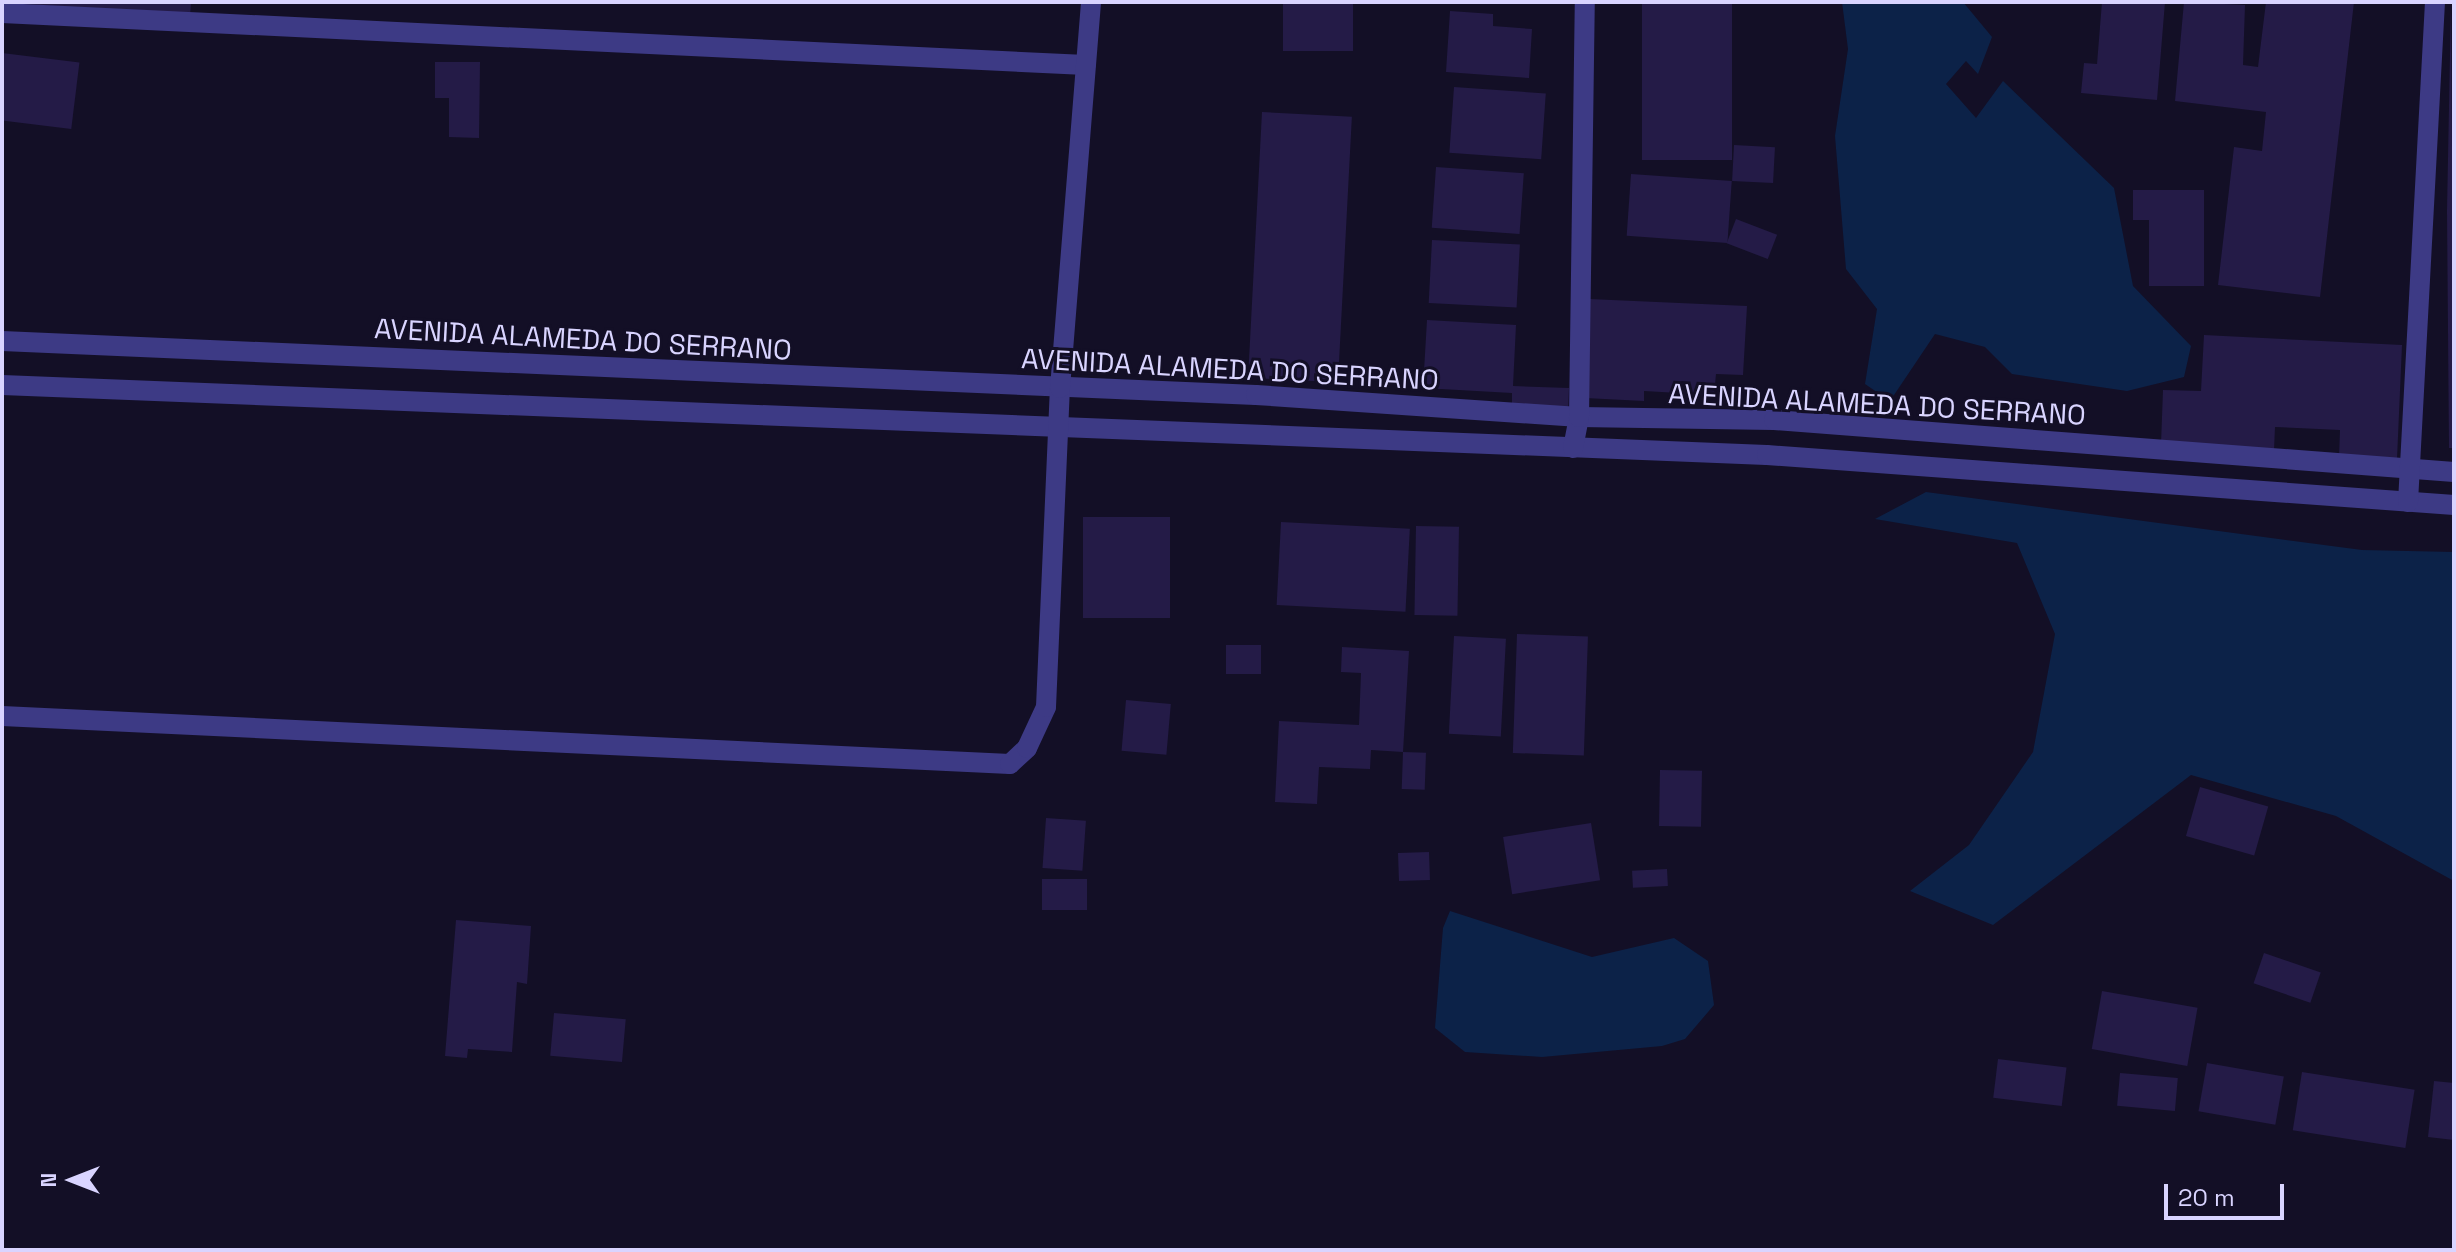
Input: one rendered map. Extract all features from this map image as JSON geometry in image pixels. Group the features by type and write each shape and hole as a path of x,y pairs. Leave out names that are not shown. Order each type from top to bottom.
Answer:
{"street":[{"path":"2,716 1010,764 1027,748 1046,707 1060,388 1091,2"},
{"path":"1573,448 1579,417 1585,2"},
{"path":"2408,502 2413,469 2435,2"},
{"path":"2,13 1086,65"},
{"name":"AVENIDA ALAMEDA DO SERRANO","path":"2,341 1060,388 1579,417 1774,420 2454,472"},
{"name":"AVENIDA ALAMEDA DO SERRANO","path":"2,385 1767,455 2454,505"}],"water":[{"path":"1842,2 1963,2 1992,37 1978,74 1966,61 1946,84 1976,118 2003,81 2114,188 2133,286 2191,346 2184,377 2127,391 2012,374 1985,347 1935,334 1890,401 1865,384 1877,309 1846,269 1835,136 1848,49"},
{"path":"1926,492 2362,550 2454,552 2454,881 2336,816 2191,775 1993,925 1910,891 1969,845 2033,752 2055,634 2017,543 1875,519"},
{"path":"1450,911 1592,957 1674,938 1708,961 1714,1005 1685,1039 1662,1046 1542,1057 1465,1052 1435,1028 1443,928"}],"building":[{"path":"2,2 191,2 190,17"},
{"path":"1283,2 1353,2 1353,51 1283,51"},
{"path":"1642,2 1732,2 1732,160 1642,160"},
{"path":"2102,2 2165,2 2157,100 2081,93 2084,63 2097,64"},
{"path":"2184,2 2245,5 2243,65 2258,67 2266,2 2354,2 2320,297 2218,285 2234,147 2262,151 2266,112 2175,101"},
{"path":"2451,2 2454,448 2449,448 2447,211"},
{"path":"1450,11 1493,14 1493,26 1532,29 1529,78 1446,72"},
{"path":"2,53 79,63 71,129 2,121"},
{"path":"435,62 480,62 479,138 449,137 449,98 435,98"},
{"path":"1454,87 1546,93 1541,159 1449,153"},
{"path":"1262,112 1352,117 1338,382 1248,378"},
{"path":"1734,145 1775,147 1773,183 1732,181"},
{"path":"1436,167 1524,173 1520,234 1432,228"},
{"path":"1631,174 1732,181 1727,243 1627,236"},
{"path":"2133,190 2204,190 2204,286 2149,286 2149,220 2133,220"},
{"path":"1736,219 1777,235 1768,259 1727,243"},
{"path":"1432,240 1520,245 1517,308 1429,303"},
{"path":"1589,299 1747,306 1743,375 1716,374 1714,395 1644,391 1644,401 1585,398"},
{"path":"1427,320 1516,325 1513,386 1569,388 1568,413 1512,411 1512,393 1423,388"},
{"path":"2204,335 2402,345 2397,459 2339,457 2340,430 2275,427 2274,450 2161,444 2163,390 2201,391"},
{"path":"1083,517 1170,517 1170,618 1083,618"},
{"path":"1281,522 1410,529 1405,612 1277,605"},
{"path":"1416,526 1459,527 1457,616 1414,615"},
{"path":"1517,634 1588,636 1584,755 1513,753"},
{"path":"1454,636 1506,639 1501,737 1449,734"},
{"path":"1226,645 1261,645 1261,674 1226,674"},
{"path":"1342,647 1409,651 1403,752 1371,750 1370,769 1319,767 1317,804 1275,802 1279,721 1359,725 1361,673 1341,672"},
{"path":"1126,700 1171,704 1166,755 1122,751"},
{"path":"1403,752 1426,753 1425,790 1402,789"},
{"path":"1660,770 1702,771 1701,827 1659,826"},
{"path":"2200,787 2268,807 2254,856 2186,836"},
{"path":"1046,818 1086,821 1082,871 1043,868"},
{"path":"1591,823 1600,880 1512,894 1503,837"},
{"path":"1429,852 1430,880 1399,881 1398,853"},
{"path":"1667,869 1668,886 1633,888 1632,871"},
{"path":"1042,879 1087,879 1087,910 1042,910"},
{"path":"456,920 531,926 527,984 517,982 512,1052 468,1049 467,1058 445,1056"},
{"path":"2264,953 2321,973 2310,1003 2254,983"},
{"path":"2102,991 2198,1008 2187,1066 2092,1049"},
{"path":"554,1013 626,1019 622,1062 550,1056"},
{"path":"1998,1059 2066,1067 2062,1106 1993,1098"},
{"path":"2207,1063 2284,1077 2275,1125 2198,1111"},
{"path":"2302,1072 2415,1090 2405,1148 2293,1130"},
{"path":"2120,1073 2178,1078 2175,1111 2117,1106"},
{"path":"2434,1081 2454,1083 2454,1140 2428,1137"}]}
